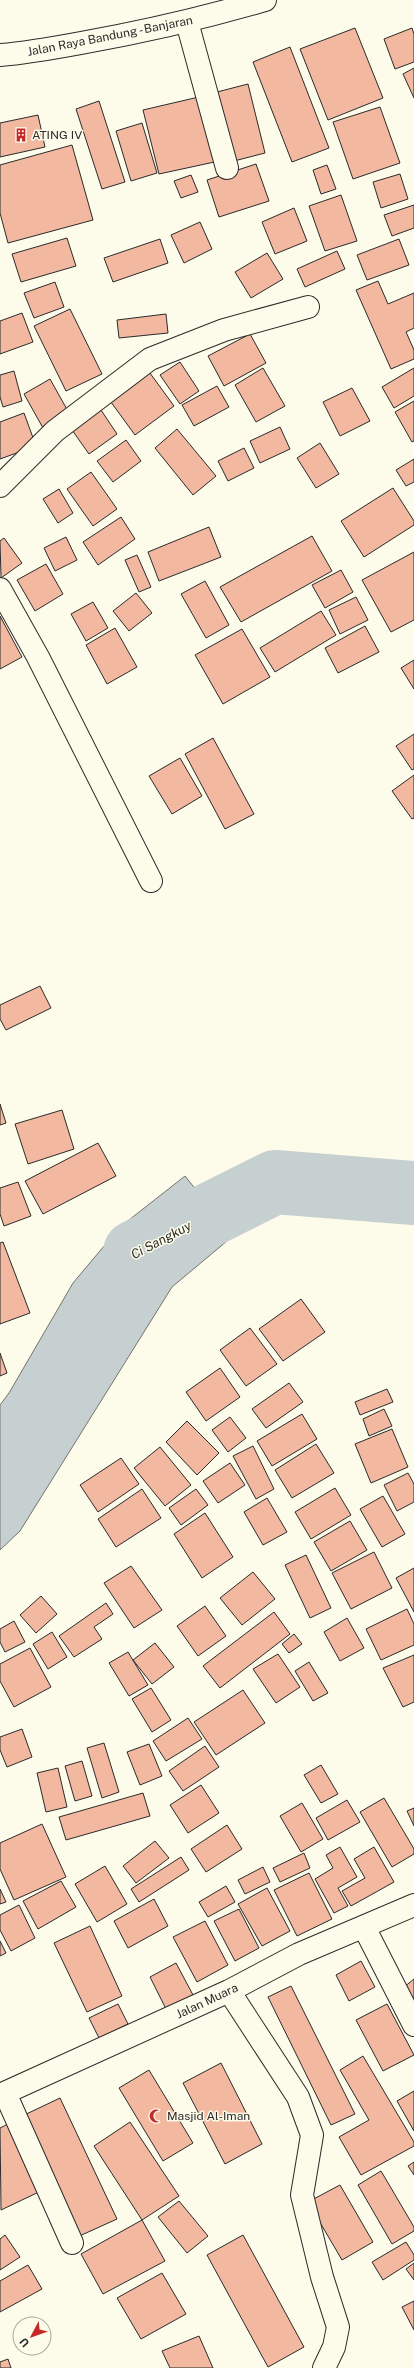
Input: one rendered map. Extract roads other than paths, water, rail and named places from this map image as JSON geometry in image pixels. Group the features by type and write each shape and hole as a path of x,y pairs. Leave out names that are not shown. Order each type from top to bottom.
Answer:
{"street":[{"name":"Jalan Raya Bandung - Banjaran","path":"0,55 21,54 125,36 187,22 265,0"},
{"path":"187,22 227,168"},
{"path":"0,486 55,431 150,359 224,330 308,307"},
{"path":"0,589 38,657 151,881"},
{"name":"Jalan Muara","path":"2,2094 229,1991 299,1954 364,1928 414,1905"},
{"path":"364,1928 414,2025"},
{"path":"229,1991 298,2098 312,2136 302,2195 322,2277 338,2327 334,2347 324,2368"},
{"path":"2,2094 72,2243"}],"water":[{"path":"185,1176 233,1236 172,1287 20,1531 0,1550 0,1405 9,1393 73,1283 120,1227"}],"waterway":[{"name":"Ci Sangkuy","path":"135,1252 275,1182 414,1193"}],"place":[{"name":"ATING IV","path":"21,135"},
{"name":"Masjid Al-Iman","path":"156,2116"}]}
